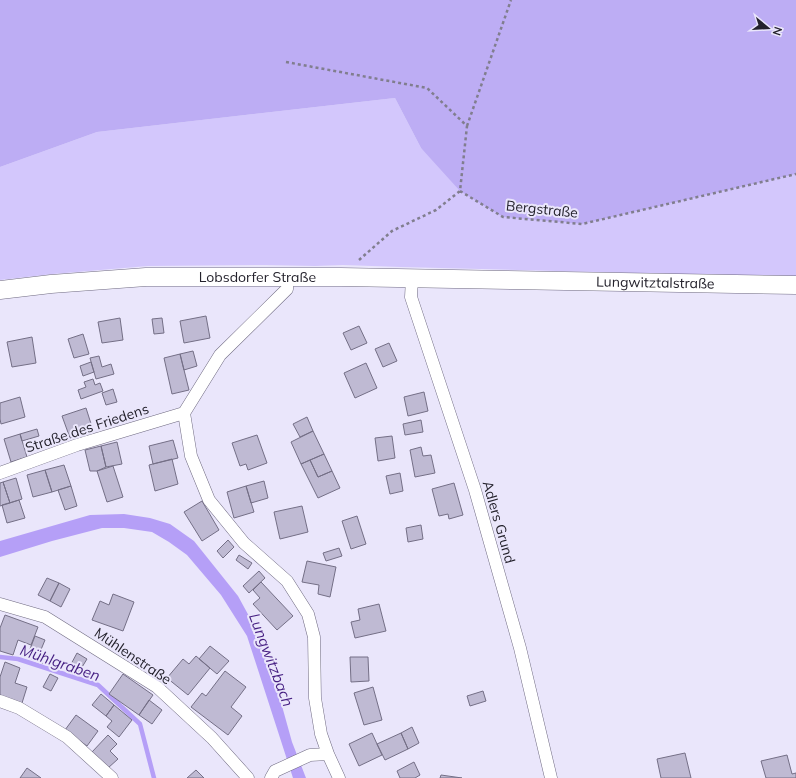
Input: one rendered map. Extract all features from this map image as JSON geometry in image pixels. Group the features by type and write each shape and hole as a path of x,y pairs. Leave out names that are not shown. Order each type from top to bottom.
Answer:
{"main road":[{"name":"Lobsdorfer Straße","path":"0,290 51,284 146,277 264,276 515,280"},
{"name":"Lungwitztalstraße","path":"515,280 796,285"}],"street":[{"path":"288,277 287,289 220,355 184,413 191,456 209,500 244,543 287,581 308,614 314,637 315,698 321,734 339,778"},
{"name":"Adlers Grund","path":"412,278 411,297 479,506 520,648 551,778"},
{"name":"Straße des Friedens","path":"0,473 77,445 184,413"},
{"name":"Mühlenstraße","path":"0,604 46,617 157,687 212,738 248,778"},
{"path":"0,701 19,708 67,737 112,778"},
{"path":"273,774 310,755 328,754"}],"path":[{"path":"341,277 392,231 436,210 460,191 467,126 511,0"},
{"path":"286,62 427,88 467,126"},
{"name":"Bergstraße","path":"460,191 503,217 582,224 796,174"}],"shaded area":[{"path":"0,0 796,0 796,174 582,224 503,217 460,191 421,148 395,98 97,132 0,167"},
{"path":"395,98 421,148 503,217 582,224 796,174 796,277 343,265 265,265 148,266 0,280 0,167 97,132"},
{"path":"124,514 150,518 170,524 194,541 238,596 256,629 277,688 292,742 306,778 293,778 247,636 221,595 187,555 169,542 152,532 124,528 102,528 0,557 0,541 90,515"}],"building":[{"path":"206,316 210,338 184,343 180,321"},
{"path":"120,318 123,340 102,343 98,322"},
{"path":"162,318 164,333 154,334 152,319"},
{"path":"359,326 367,343 351,350 343,333"},
{"path":"83,334 89,354 74,358 68,339"},
{"path":"32,337 36,363 12,367 7,342"},
{"path":"389,343 397,361 383,367 375,349"},
{"path":"193,351 197,366 184,370 180,354"},
{"path":"180,354 189,390 172,394 164,358"},
{"path":"99,356 102,367 111,364 114,374 96,379 90,358"},
{"path":"91,362 94,372 83,376 80,366"},
{"path":"366,363 377,388 355,398 344,373"},
{"path":"93,379 95,385 100,383 103,391 81,399 78,390 86,387 84,382"},
{"path":"113,389 117,402 106,405 102,393"},
{"path":"424,392 428,411 408,416 404,397"},
{"path":"20,397 25,417 1,424 0,403"},
{"path":"86,408 93,430 70,438 62,416"},
{"path":"307,417 313,431 300,437 293,424"},
{"path":"421,420 423,432 405,435 403,424"},
{"path":"37,429 39,436 22,441 20,434"},
{"path":"313,431 324,454 301,464 291,442"},
{"path":"20,434 27,457 11,462 4,439"},
{"path":"257,435 267,463 248,470 246,464 240,466 232,443"},
{"path":"392,436 395,458 378,461 375,438"},
{"path":"173,440 178,458 153,464 149,446"},
{"path":"117,442 122,464 106,467 101,446"},
{"path":"101,446 106,467 97,471 90,471 85,450"},
{"path":"421,447 423,456 431,455 435,473 415,477 410,450"},
{"path":"324,454 332,471 318,477 310,460"},
{"path":"172,459 178,484 155,491 149,465"},
{"path":"310,460 318,477 332,471 340,488 318,498 301,464"},
{"path":"64,465 71,486 52,492 45,470"},
{"path":"113,466 123,497 107,502 97,471"},
{"path":"45,470 52,492 33,497 27,475"},
{"path":"400,473 403,491 390,494 386,476"},
{"path":"16,478 22,499 10,503 3,482"},
{"path":"264,481 268,498 251,503 246,486"},
{"path":"3,482 10,503 0,506 0,483"},
{"path":"454,483 463,515 449,519 448,514 439,516 432,489"},
{"path":"71,486 77,506 65,510 58,490"},
{"path":"246,486 254,512 234,518 227,492"},
{"path":"19,500 25,518 7,523 2,505"},
{"path":"202,501 219,530 202,541 184,512"},
{"path":"302,506 308,532 280,539 274,512"},
{"path":"357,516 366,544 351,549 342,521"},
{"path":"421,525 423,539 408,542 406,528"},
{"path":"228,540 234,547 223,558 217,551"},
{"path":"339,548 342,556 326,561 323,553"},
{"path":"239,555 252,563 248,569 236,560"},
{"path":"307,561 336,567 330,597 318,594 319,585 302,582"},
{"path":"259,571 265,578 249,593 243,586"},
{"path":"47,578 59,583 50,601 38,595"},
{"path":"261,582 293,616 277,630 253,604 260,598 253,590"},
{"path":"59,583 70,589 61,607 50,601"},
{"path":"113,594 134,602 123,631 92,620 100,601 109,605"},
{"path":"379,604 386,631 355,638 351,622 360,620 358,609"},
{"path":"5,615 38,627 31,645 18,640 13,655 0,651 0,628"},
{"path":"35,636 45,640 40,652 48,655 45,664 27,657"},
{"path":"210,646 229,661 217,674 199,659"},
{"path":"77,653 87,659 79,672 70,666"},
{"path":"196,656 210,668 188,695 167,678 183,659 189,664"},
{"path":"350,657 368,657 369,681 351,682"},
{"path":"5,662 20,668 15,683 27,687 22,703 0,696 0,677"},
{"path":"225,671 246,687 231,707 242,716 228,735 191,707 202,693 206,696"},
{"path":"50,674 58,678 51,691 43,687"},
{"path":"123,674 153,695 139,715 109,694"},
{"path":"373,687 382,720 364,725 354,693"},
{"path":"483,691 486,701 470,706 467,696"},
{"path":"101,694 114,705 106,716 92,705"},
{"path":"149,700 162,710 152,724 139,715"},
{"path":"114,705 132,720 119,737 107,727 112,721 106,716"},
{"path":"76,715 98,731 87,746 65,730"},
{"path":"412,727 419,743 408,749 401,733"},
{"path":"372,733 382,755 359,766 349,744"},
{"path":"401,733 408,749 385,760 377,744"},
{"path":"108,735 117,744 110,751 118,759 108,768 92,752"},
{"path":"685,753 691,778 661,778 657,759"},
{"path":"787,755 792,774 796,773 796,778 766,778 761,761"},
{"path":"414,762 420,775 415,778 400,778 397,771"},
{"path":"27,768 41,778 20,778"},
{"path":"196,770 204,778 187,778"},
{"path":"441,775 462,778 440,778"}],"waterway":[{"name":"Mühlgraben","path":"0,657 18,659 98,685 140,724 154,778"}],"water label":[{"name":"Lungwitzbach","path":"271,660"}]}
